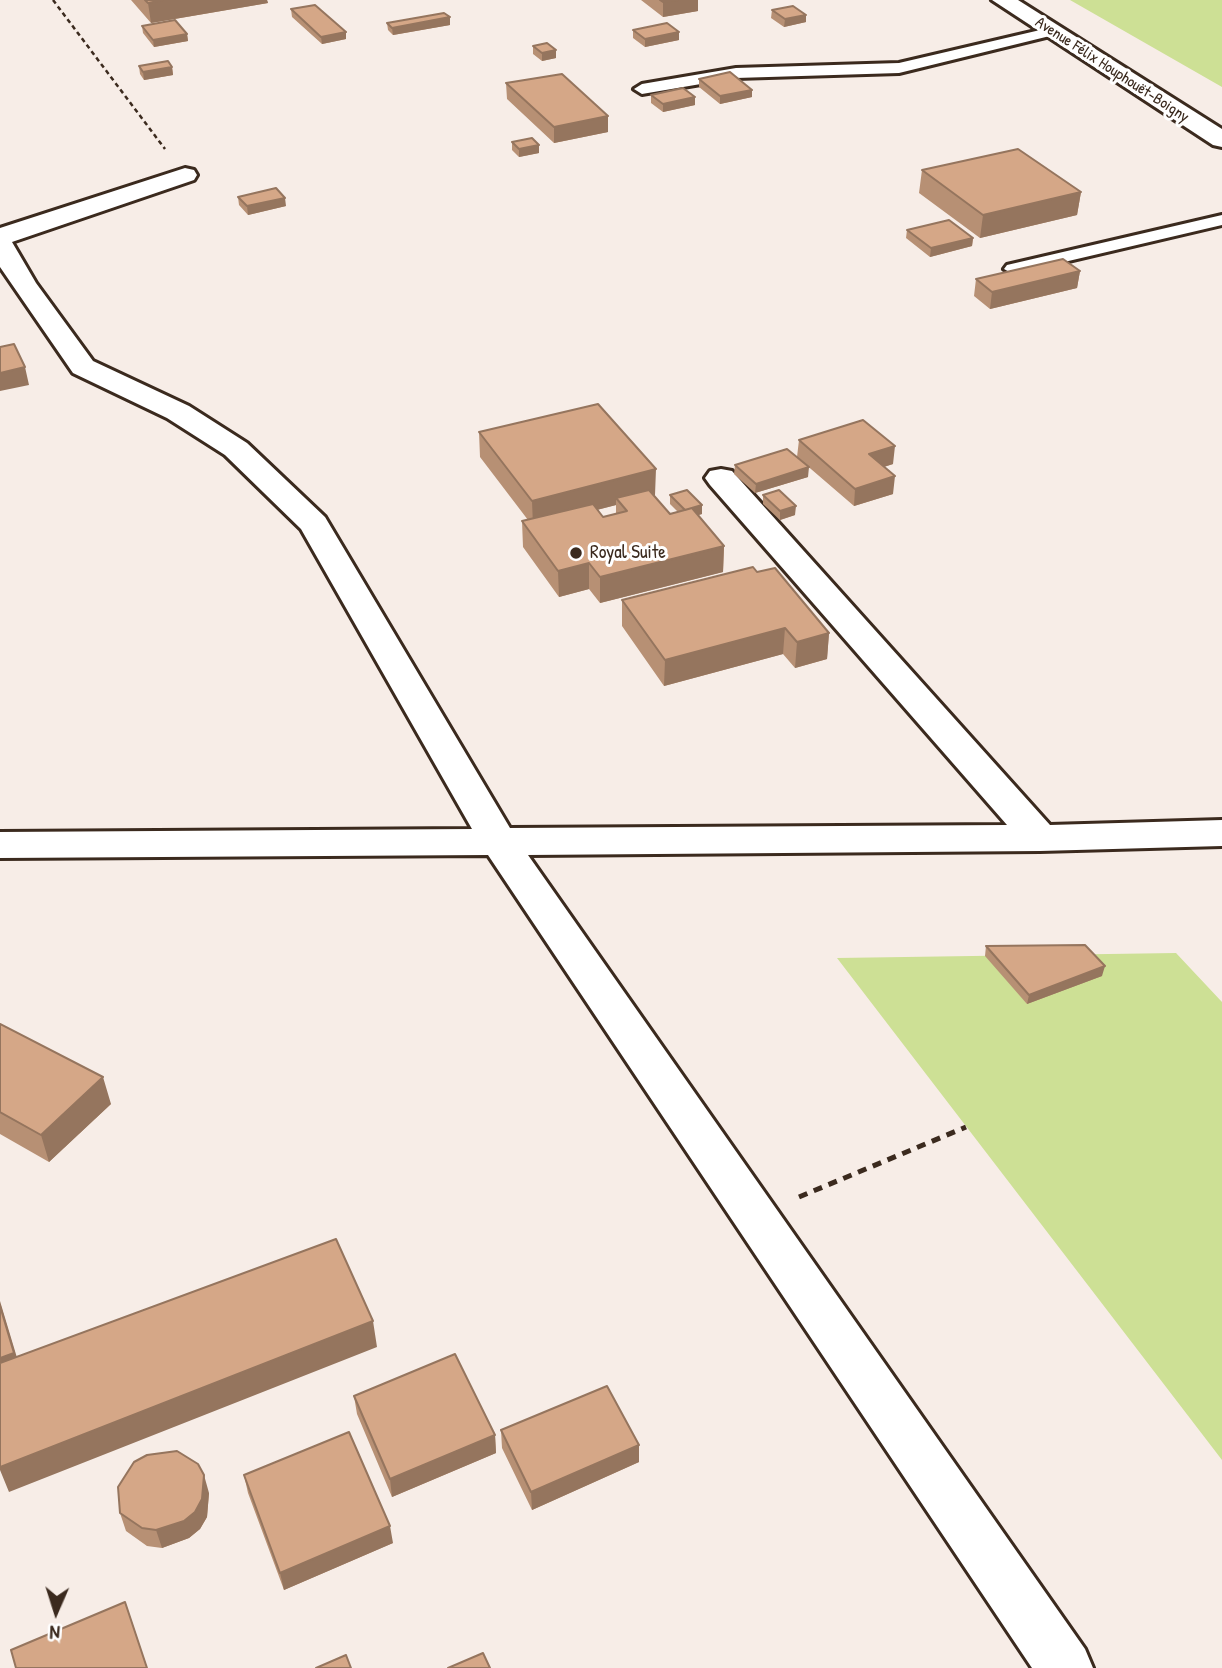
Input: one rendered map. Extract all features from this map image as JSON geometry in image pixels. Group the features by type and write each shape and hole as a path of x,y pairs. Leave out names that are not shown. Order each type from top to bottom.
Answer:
{"main road":[{"name":"Avenue Félix Houphouët-Boigny","path":"1003,0 1222,140"},
{"path":"0,237 185,175"},
{"path":"0,243 23,285 83,367 178,412 236,449 314,524 499,842 1065,1668"},
{"path":"721,478 1040,838"},
{"path":"0,845 1040,838 1222,833"}],"lane":[{"path":"642,89 736,72 899,68 1053,31"},
{"path":"1013,269 1222,220"}],"path":[{"path":"53,0 185,175"},
{"path":"754,1215 966,1127"}],"green space":[{"path":"1070,0 1222,0 1222,87"},
{"path":"1176,953 1222,1002 1222,1460 837,958"}],"building":[{"path":"315,5 346,32 321,37 291,9"},
{"path":"793,6 806,15 785,19 772,10"},
{"path":"444,13 450,17 392,28 387,23"},
{"path":"175,20 187,34 153,40 142,26"},
{"path":"667,23 679,32 645,39 633,30"},
{"path":"547,43 556,50 542,53 533,46"},
{"path":"168,61 172,67 143,72 139,66"},
{"path":"730,72 752,90 720,96 699,79"},
{"path":"562,74 608,116 554,127 506,83"},
{"path":"683,88 695,97 663,104 651,95"},
{"path":"532,138 539,145 519,149 512,142"},
{"path":"1018,149 1081,192 983,215 922,170"},
{"path":"276,188 285,198 247,206 238,197"},
{"path":"949,220 973,238 931,248 907,230"},
{"path":"1063,259 1080,271 992,292 976,279"},
{"path":"14,344 25,367 0,373 0,347"},
{"path":"598,404 656,469 532,501 479,432"},
{"path":"863,420 895,446 869,454 895,476 855,489 799,440"},
{"path":"787,449 809,467 756,484 735,465"},
{"path":"649,490 670,514 692,508 724,546 600,577 589,563 558,571 522,521 593,504 603,517 627,511 616,498"},
{"path":"687,490 702,505 685,510 670,495"},
{"path":"779,490 796,506 780,511 763,495"},
{"path":"753,567 757,572 775,568 829,633 797,642 785,628 665,660 622,600"},
{"path":"1085,945 1105,966 1029,995 986,946"},
{"path":"0,1024 103,1077 41,1135 0,1112"},
{"path":"336,1239 373,1321 0,1467 0,1363"},
{"path":"0,1306 14,1353 0,1358"},
{"path":"455,1354 495,1435 390,1479 354,1396"},
{"path":"607,1386 639,1445 531,1492 501,1430"},
{"path":"349,1432 390,1526 280,1573 244,1475"},
{"path":"177,1451 198,1464 204,1475 202,1499 195,1512 184,1521 156,1530 142,1528 120,1513 118,1487 134,1462 147,1455"},
{"path":"125,1602 147,1668 16,1668 11,1650"},
{"path":"483,1653 490,1668 448,1668"},
{"path":"346,1655 351,1668 316,1668"}],"place":[{"name":"Royal Suite","path":"576,553"}]}
